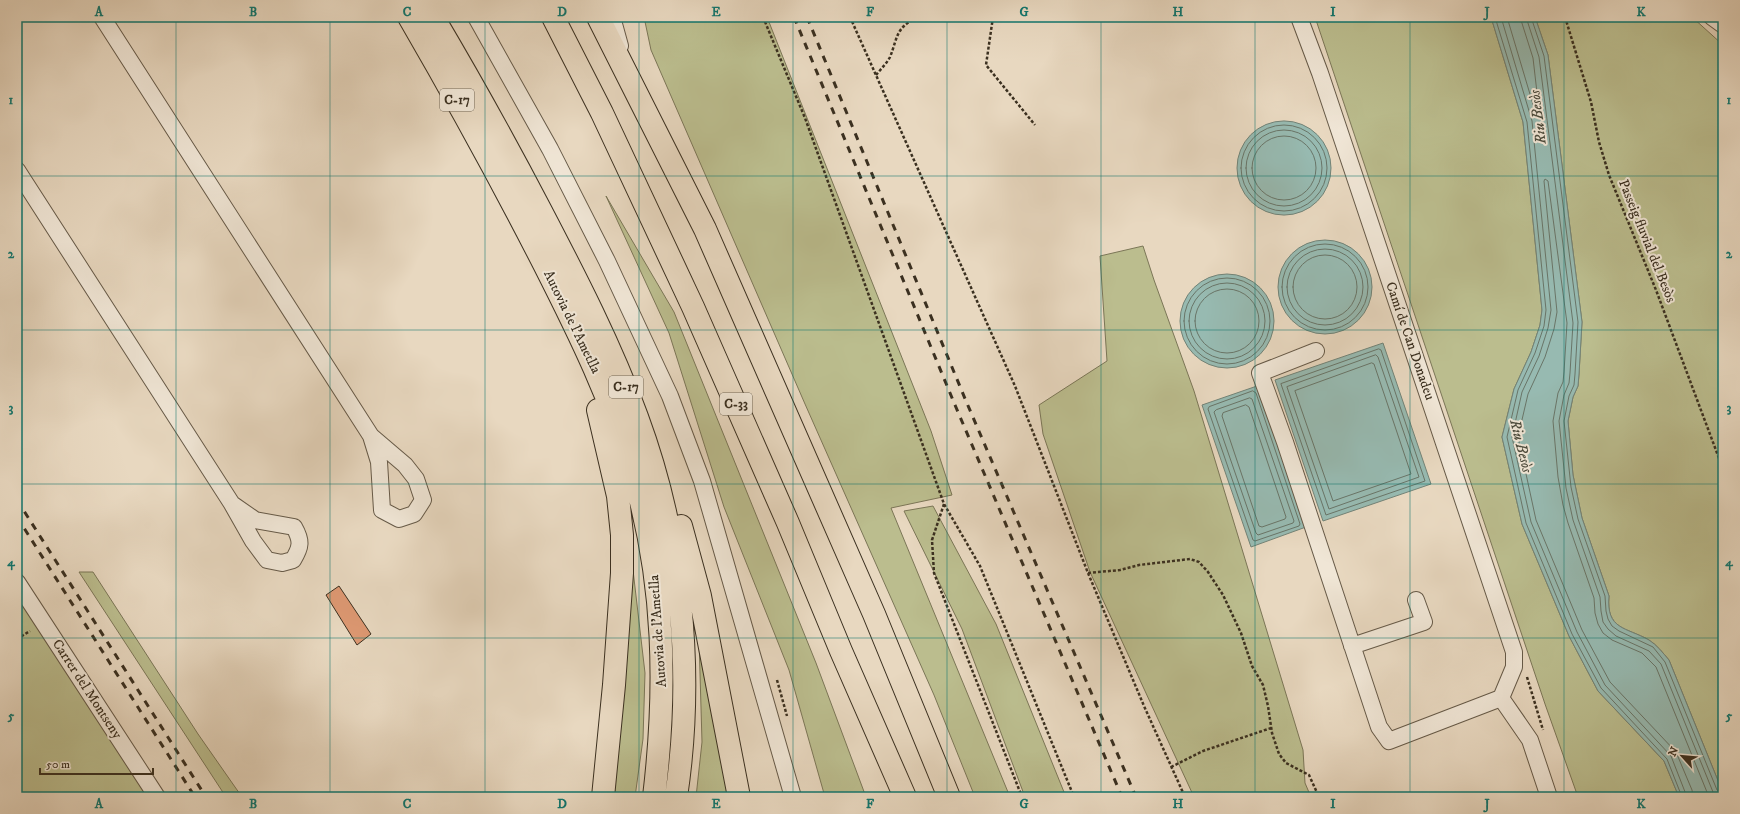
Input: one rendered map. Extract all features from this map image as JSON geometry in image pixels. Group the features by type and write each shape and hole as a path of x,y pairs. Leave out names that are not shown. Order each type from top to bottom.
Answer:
{"highway":[{"name":"Autovia de l'Ametlla","path":"409,17 504,185 564,304 596,372 616,422 634,477 646,530 656,586 662,642 663,696 660,752 654,797"},
{"name":"C-17","path":"433,17 460,62 567,260 618,367 638,418 662,499 673,554 681,611 684,668 684,724 676,797"},
{"name":"C-33","path":"553,17 602,113 693,307 788,523 841,651 905,797"},
{"path":"598,17 705,229 874,614 949,797"},
{"path":"564,304 599,411 618,496 622,535 620,622 603,797"},
{"path":"638,418 679,518 683,532 700,596 739,797"}],"street":[{"path":"102,17 371,436 380,462 382,510 399,520 414,514 423,500 416,479 405,465 371,436"},
{"path":"476,17 550,149 607,261 670,396 702,481 793,797"},
{"path":"612,17 628,76"},
{"name":"Camí de Can Donadeu","path":"1299,17 1320,74 1520,672"},
{"path":"1712,17 1723,25"},
{"path":"17,170 232,504"},
{"path":"1316,351 1260,373 1285,442 1379,727 1388,741 1501,698 1520,672"},
{"name":"Carrer del Montseny","path":"17,582 157,797"},
{"path":"1352,646 1424,622 1416,600"},
{"path":"1501,698 1530,740 1549,797"}],"path":[{"path":"763,17 805,118 944,504 980,566 1074,797"},
{"path":"850,17 1015,386 1088,573 1144,706 1185,797"},
{"path":"876,75 889,58 898,33 911,20 918,17"},
{"path":"994,17 986,64 1035,125"},
{"name":"Passeig fluvial del Besòs","path":"1565,17 1591,102 1599,142 1610,175 1656,290 1723,469"},
{"path":"944,504 932,540 934,572 1022,797"},
{"path":"1088,573 1120,570 1140,565 1190,558 1199,562 1208,572 1223,595 1241,633 1252,666 1263,685 1271,728 1279,754 1286,763 1308,775 1319,797"},
{"path":"1520,672 1545,736"},
{"path":"1171,766 1203,750 1271,728"}],"green space":[{"path":"644,17 767,17 931,431 952,495 891,508 1010,797 975,797 934,695 805,404 651,50"},
{"path":"1315,17 1491,17 1523,122 1542,310 1540,325 1531,352 1514,389 1502,437 1522,524 1569,636 1598,691 1664,761 1679,797 1578,797 1545,704"},
{"path":"1535,17 1692,17 1723,45 1723,793 1669,660 1652,642 1619,626 1614,621 1609,607 1609,596 1582,518 1573,475 1568,421 1573,397 1578,386 1582,322 1548,55"},
{"path":"606,196 674,312 816,663 866,797 825,797 789,670 724,507 669,333"},
{"path":"1143,246 1194,391 1303,750 1305,783 1311,797 1194,797 1090,572 1043,434 1039,405 1107,361 1100,256"},
{"path":"933,506 996,624 1066,797 1025,797 962,629 904,511"},
{"path":"631,553 645,673 643,739 635,797 611,797"},
{"path":"79,572 93,572 198,734 242,797 226,797"},
{"path":"17,597 131,770 149,797 17,797"},
{"path":"699,639 728,797 696,797 702,742"}],"water":[{"name":"Riu Besòs","path":"1491,17 1535,17 1548,55 1582,322 1578,386 1573,397 1568,421 1573,475 1582,518 1609,596 1609,607 1614,621 1619,626 1652,642 1669,660 1723,793 1723,797 1679,797 1664,761 1598,691 1569,636 1522,524 1502,437 1514,389 1531,352 1540,325 1542,310 1523,122"},
{"path":"1284,121 1302,125 1317,135 1327,150 1331,168 1327,186 1317,201 1302,211 1284,215 1266,211 1251,201 1241,186 1237,168 1241,150 1251,135 1266,125"},
{"path":"1325,240 1343,244 1358,254 1368,269 1372,287 1368,305 1358,320 1343,330 1325,334 1307,330 1292,320 1282,305 1278,287 1282,269 1292,254 1307,244"},
{"path":"1227,274 1245,278 1260,288 1270,303 1274,321 1270,339 1260,354 1245,364 1227,368 1209,364 1194,354 1184,339 1180,321 1184,303 1194,288 1209,278"},
{"path":"1383,343 1431,484 1323,521 1275,380"},
{"path":"1257,386 1306,527 1251,547 1202,405"}],"building":[{"path":"339,586 371,634 357,645 326,595"}],"railway":[{"path":"794,17 955,405 1122,797"},
{"path":"807,17 966,401 1136,797"},
{"path":"17,500 206,797"},
{"path":"17,517 195,797"}]}
